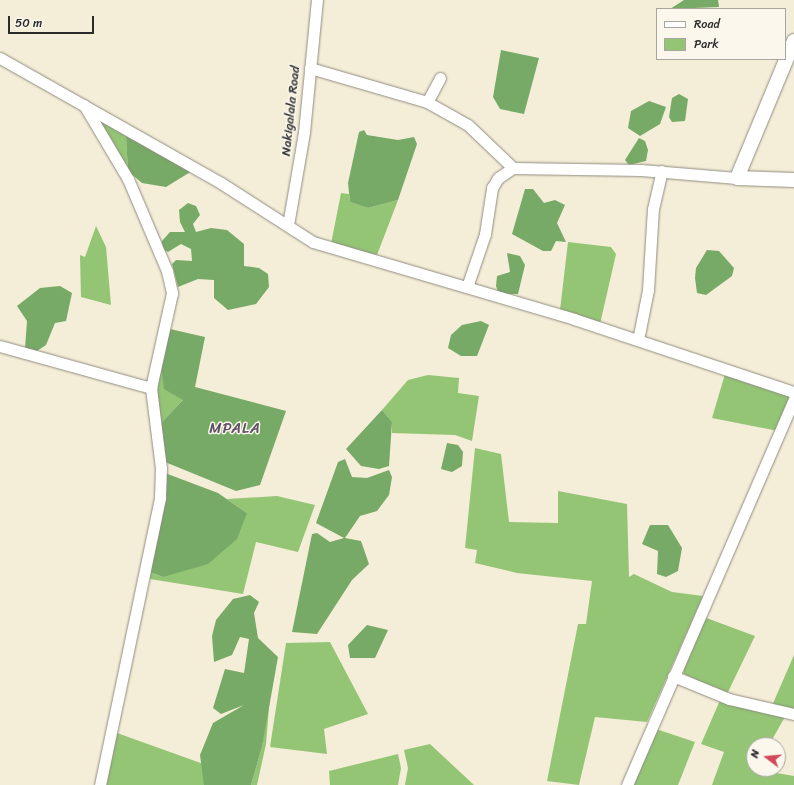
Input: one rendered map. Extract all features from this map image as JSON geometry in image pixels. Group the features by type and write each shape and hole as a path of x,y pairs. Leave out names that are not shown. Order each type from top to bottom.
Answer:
{"street":[{"name":"Nakigalala Road","path":"288,225 304,132 317,0"},
{"path":"737,178 794,41"},
{"path":"0,58 288,225 313,242 467,287 638,340 794,392"},
{"path":"310,68 427,102 468,125 513,168"},
{"path":"427,102 440,78"},
{"path":"83,105 128,179 167,270 172,294 151,388 161,468 160,498 100,785"},
{"path":"467,287 485,234 492,188 498,178 513,168 662,171 737,178 794,180"},
{"path":"638,340 648,290 653,209 662,171"},
{"path":"0,346 151,388"},
{"path":"627,785 794,400"},
{"path":"673,676 728,699 794,714"}],"green space":[{"path":"684,0 718,0 719,7 694,8 672,8"},
{"path":"501,50 539,58 524,114 500,109 493,97"},
{"path":"679,94 688,99 685,121 672,122 669,117 672,98"},
{"path":"649,101 666,107 660,124 640,136 628,128 631,111"},
{"path":"96,117 126,136 128,171"},
{"path":"364,130 367,135 398,140 414,137 417,144 398,200 368,208 350,202 348,183 359,132"},
{"path":"126,136 192,171 166,187 142,183 128,171"},
{"path":"639,138 645,141 648,150 646,161 629,165 625,160"},
{"path":"525,189 533,189 544,203 555,200 565,205 557,223 566,242 556,241 551,251 543,251 512,234"},
{"path":"341,193 349,194 350,202 368,208 398,200 377,255 331,244"},
{"path":"188,203 196,206 200,215 193,224 196,232 211,228 227,230 244,244 244,266 259,268 268,274 269,287 256,304 228,310 214,298 214,280 198,279 178,287 172,264 176,260 192,261 191,249 181,244 168,252 162,249 162,241 170,232 185,232 180,222 179,210"},
{"path":"96,226 106,247 111,305 81,297 80,255 85,257"},
{"path":"568,242 611,247 616,254 600,324 560,310"},
{"path":"707,250 719,251 734,268 732,276 706,295 697,293 695,278 696,268"},
{"path":"507,253 520,256 525,265 518,294 499,294 496,286 497,276 510,272"},
{"path":"60,286 72,293 66,321 55,323 46,345 37,351 25,348 27,321 17,306 40,288"},
{"path":"481,321 489,325 477,356 461,356 448,348 451,335 462,325"},
{"path":"170,329 205,337 195,387 286,411 260,485 236,491 165,462 161,423 183,400 164,389 161,364"},
{"path":"161,364 183,400 161,423 156,401"},
{"path":"725,374 794,396 778,431 712,418"},
{"path":"428,375 459,378 458,393 479,396 472,441 455,435 392,433 392,422 382,410 408,380"},
{"path":"382,410 392,422 389,466 379,469 361,466 346,449"},
{"path":"447,443 458,445 463,452 462,466 452,472 441,469"},
{"path":"475,448 501,454 509,522 558,523 558,491 627,504 629,577 634,574 672,592 703,596 647,722 595,717 579,785 547,781 578,624 586,624 592,581 517,573 475,563 477,550 465,548"},
{"path":"345,459 352,477 367,478 389,470 392,477 389,495 377,511 360,516 345,538 361,541 369,564 352,580 317,634 292,632 312,534 317,533 330,542 344,538 316,523 338,462"},
{"path":"165,473 218,493 247,513 237,539 208,564 163,577 150,572"},
{"path":"277,496 315,505 298,552 256,542 243,594 150,579 150,572 163,577 247,513 227,499"},
{"path":"650,525 668,525 682,548 678,571 666,577 657,574 658,551 642,544"},
{"path":"250,595 259,602 254,613 258,638 278,657 262,747 251,785 204,785 200,755 213,723 244,705 221,714 213,708 225,669 244,673 249,639 240,637 232,655 214,662 212,636 216,620 233,599"},
{"path":"701,616 755,636 727,694 684,674 682,662"},
{"path":"367,625 388,630 375,658 350,658 348,645"},
{"path":"330,642 368,714 324,729 327,754 270,747 286,643"},
{"path":"794,655 794,711 771,708"},
{"path":"271,683 266,744 257,785 251,785 262,747"},
{"path":"721,698 762,713 786,715 774,737 746,737 746,777 786,777 786,775 794,776 794,785 712,785 724,752 701,744"},
{"path":"656,729 695,742 678,785 632,785"},
{"path":"117,733 209,766 204,785 105,785"},
{"path":"430,744 474,785 405,785 408,768 404,750"},
{"path":"398,754 401,768 398,785 330,785 329,771"}],"district":[{"name":"MPALA","path":"235,429"}]}
